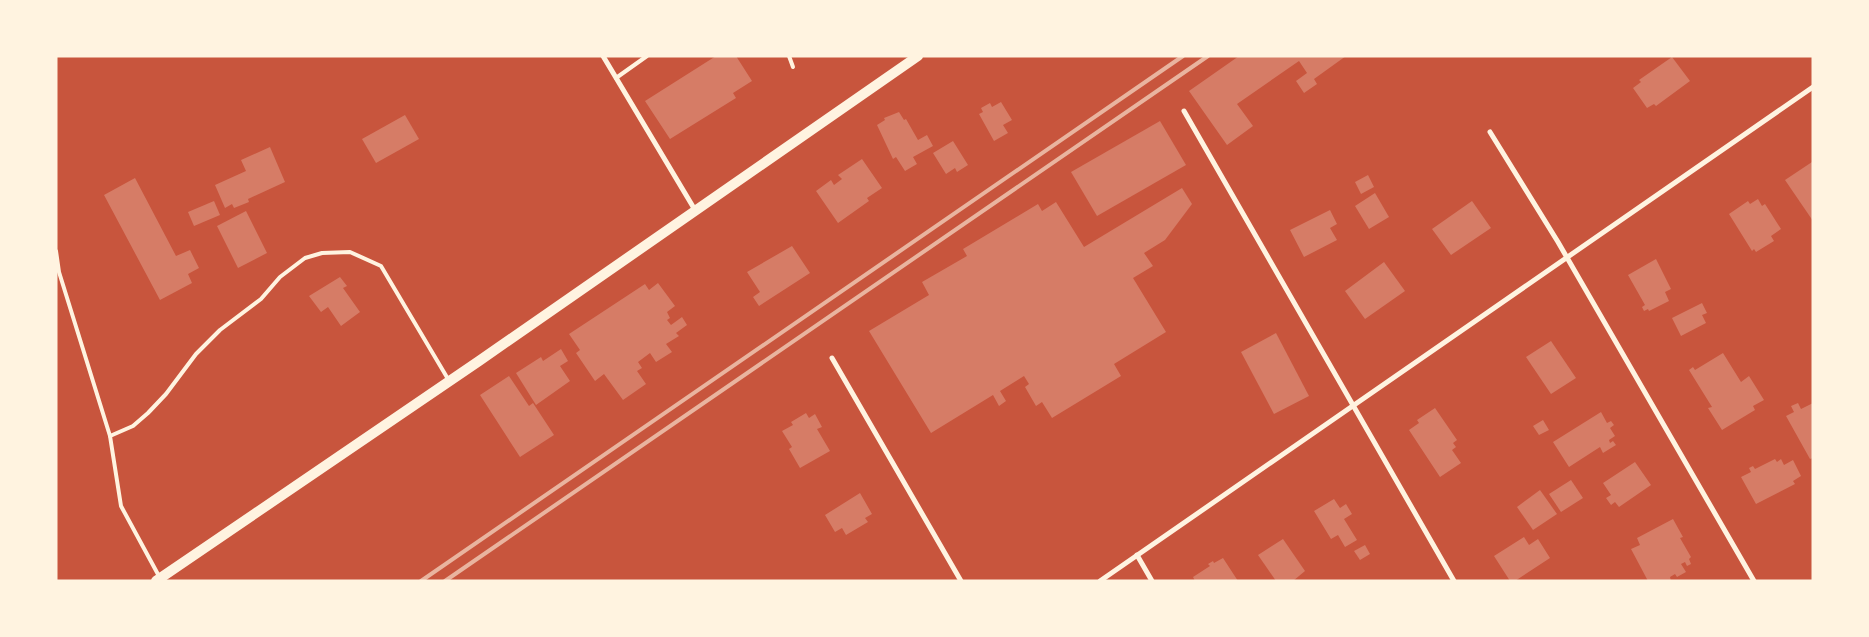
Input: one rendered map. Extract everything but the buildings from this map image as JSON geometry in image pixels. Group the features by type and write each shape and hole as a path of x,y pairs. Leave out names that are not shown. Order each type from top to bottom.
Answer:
{"main road":[{"path":"158,579 449,381 918,56"}],"street":[{"path":"603,56 696,211"},
{"path":"1100,581 1813,87"},
{"path":"1184,111 1454,581"},
{"path":"1490,132 1567,257 1754,581"},
{"path":"832,358 961,581"},
{"path":"1137,555 1152,581"}],"lane":[{"path":"616,78 647,56"},
{"path":"789,56 793,67"},
{"path":"56,251 60,272 110,436 121,506 158,579"},
{"path":"110,436 132,426 148,413 166,394 196,354 220,330 261,299 280,277 305,258 322,253 350,252 381,266 449,381"}],"railway":[{"path":"421,581 1183,56"},
{"path":"445,581 1208,56"}]}
